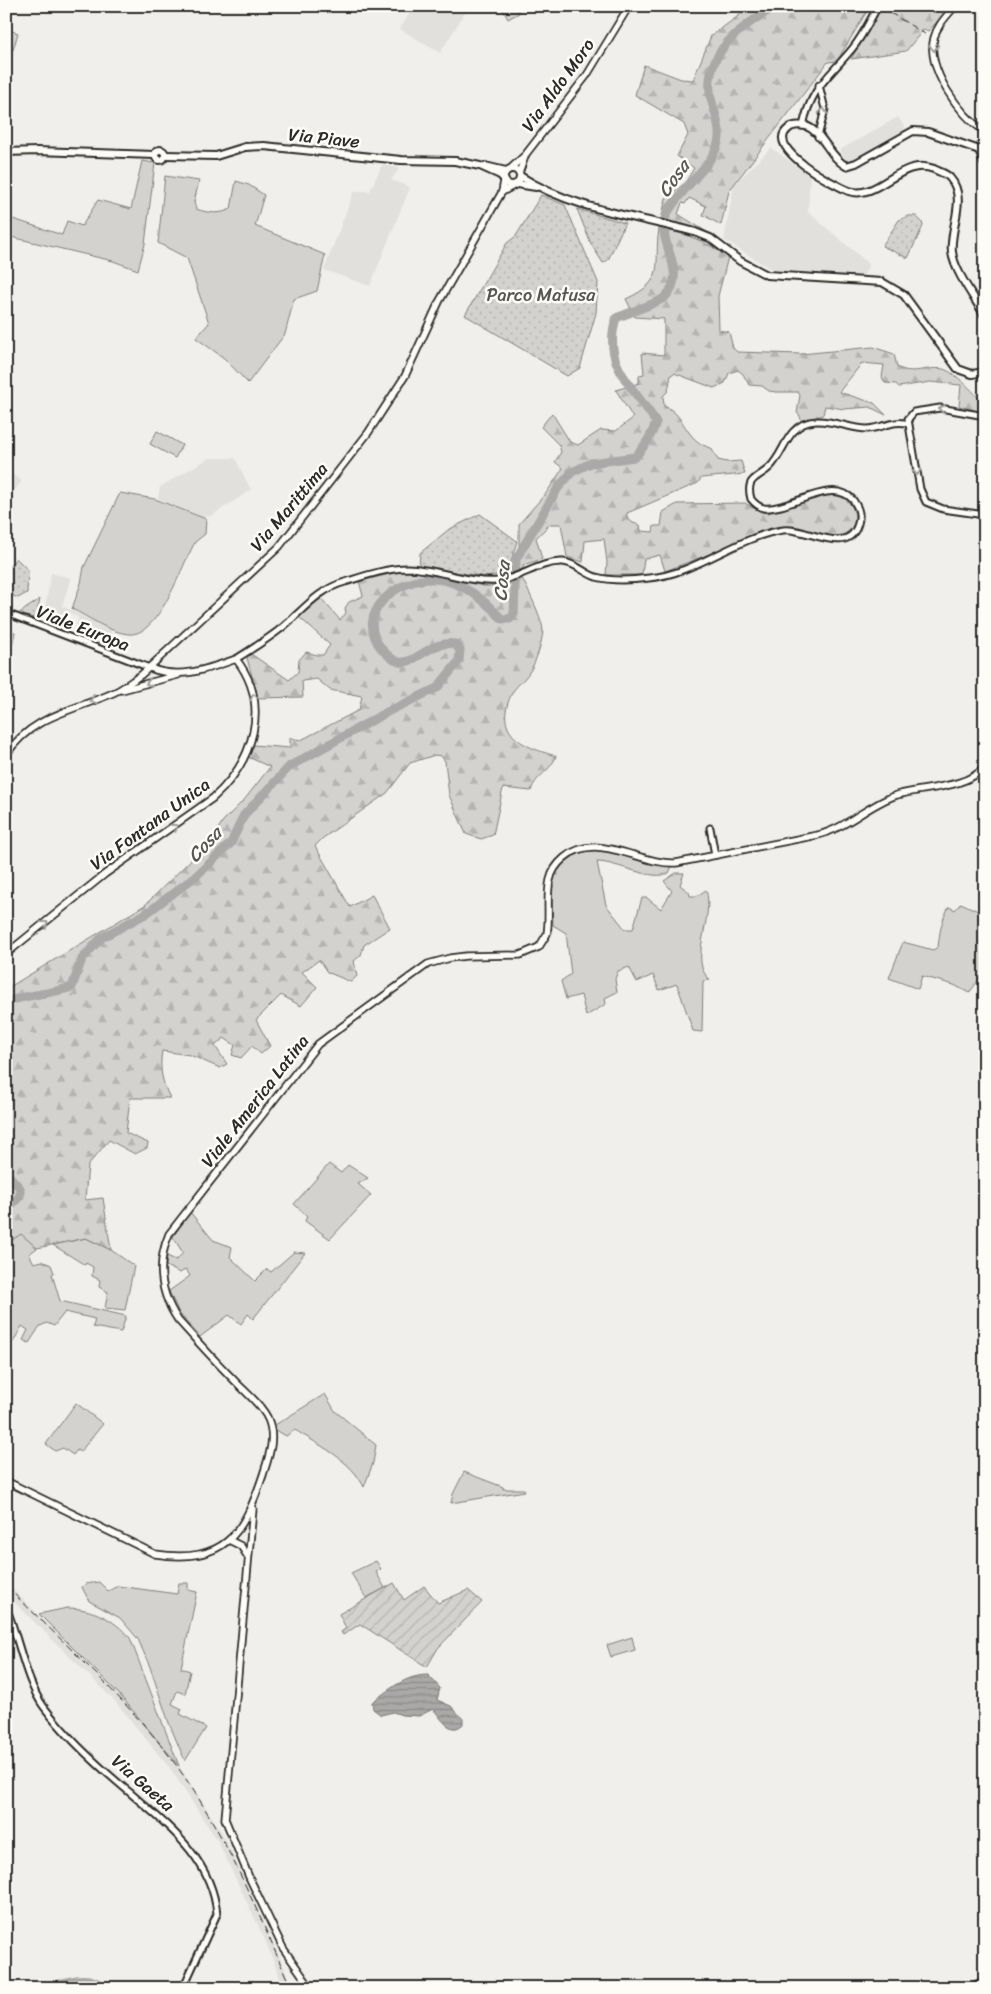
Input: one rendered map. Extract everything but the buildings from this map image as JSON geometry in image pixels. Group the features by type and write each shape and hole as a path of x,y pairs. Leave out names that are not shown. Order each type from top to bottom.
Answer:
{"main road":[{"name":"Via Aldo Moro","path":"508,170 526,154 587,75 629,6"},
{"path":"955,6 937,29 933,44 934,55 948,94 974,125 985,131"},
{"path":"985,165 982,151 928,132 913,131 856,163 846,166 830,153 809,127 790,127 784,134 783,143 787,150 812,170 852,192 868,190 917,166 927,166 950,178 955,186 958,203 951,244 954,261 985,316"},
{"name":"Via Piave","path":"6,152 37,151 155,155 160,160 165,155 216,156 258,146 400,160 455,161 508,170"},
{"name":"Via Aldo Moro","path":"519,174 526,154"},
{"name":"Via Piave","path":"480,166 500,175 504,180"},
{"path":"542,189 515,170 508,170 504,180 507,184 542,189 598,210 654,224 678,227 710,238 740,261 767,275 882,282 904,294 958,369 972,374 985,372"},
{"path":"516,184 519,174"},
{"name":"Via Marittima","path":"6,754 31,727 72,708 116,692 150,668 279,547 362,440 405,376 450,280 502,192 504,180"},
{"name":"Via Marittima","path":"502,192 516,184"},
{"path":"116,692 206,669 236,659"},
{"name":"Via Fontana Unica","path":"6,954 105,874 178,825 227,786 250,746 255,727 256,702 252,686 245,671 236,659"},
{"path":"150,668 183,674"},
{"name":"Viale America Latina","path":"6,1480 155,1554 178,1557 194,1555 212,1551 229,1540 240,1528 254,1502 272,1442 272,1431 267,1417 178,1320 170,1307 163,1288 160,1267 169,1234 318,1044 345,1022 428,964 466,956 520,955 539,947 548,934 552,874 568,855 580,849 608,848 657,863 667,864 822,834 851,821 894,796 972,777 985,766"},
{"path":"254,1502 225,1801 226,1826 283,1948 311,1988"},
{"path":"240,1528 247,1530 250,1536"},
{"path":"229,1540 241,1546 248,1557"}],"street":[{"path":"803,126 806,113 819,85 858,41 878,6"},
{"path":"818,137 825,109 819,85"},
{"path":"985,416 940,408 925,408 911,414 908,424 920,489 926,502 943,509 985,515"},
{"path":"236,659 284,626 322,592 341,582 382,572 408,568 496,581 553,563 566,562 602,578 649,578 666,576 777,531 795,530 825,539 842,539 854,531 860,516 857,506 847,495 830,491 774,507 764,508 751,500 749,491 752,481 770,467 793,432 809,423 835,422 866,429 898,422 908,424"},
{"name":"Viale Europa","path":"6,613 150,668"},
{"path":"710,828 715,855"},
{"name":"Via Gaeta","path":"6,1607 43,1706 70,1738 174,1831 192,1850 205,1873 216,1901 217,1914 183,1988"},
{"path":"969,1988 985,1980"}],"shaded area":[{"path":"414,6 469,6 440,53 400,29"},
{"path":"898,117 906,129 847,162 840,150"},
{"path":"771,148 810,175 808,212 869,264 863,277 776,272 724,240 734,185"},
{"path":"382,165 400,168 391,180 410,187 370,286 324,270 354,191 370,191"},
{"path":"209,458 235,458 251,490 211,516 202,517 158,499 160,487"},
{"path":"6,470 22,481 6,500"},
{"path":"51,573 71,578 62,606 112,630 105,646 73,632 79,618 66,611 58,627 49,623 44,614"},
{"path":"6,1583 119,1694 179,1766 224,1836 294,1988 284,1988 265,1940 217,1840 172,1771 114,1700 6,1594"},
{"path":"428,1675 440,1688 437,1700 451,1706 463,1719 463,1724 454,1728 450,1727 433,1709 419,1716 402,1715 393,1712 381,1715 373,1709 372,1702 398,1684 405,1680"}],"green space":[{"path":"501,6 516,6 519,13 508,19"},
{"path":"752,6 870,6 837,61 828,62 729,191 721,225 703,215 706,206 689,198 685,204 682,203 678,214 715,237 683,224 661,220 666,198 685,183 694,168 677,156 688,135 684,124 635,95 644,65 681,79 693,80 711,36"},
{"path":"883,6 953,6 928,31 924,29 906,51 851,59"},
{"path":"6,29 18,33 13,50 6,48"},
{"path":"142,161 155,163 145,244 138,270 113,261 7,236 13,219 62,235 67,221 82,226 98,200 131,209"},
{"path":"165,176 199,181 194,202 196,209 218,213 231,209 236,181 249,185 264,195 255,226 325,255 317,291 294,299 285,334 248,383 224,358 196,338 209,323 187,258 158,243"},
{"name":"Parco Matusa","path":"541,195 565,205 598,282 596,313 580,368 567,376 465,315 507,243 516,236"},
{"path":"577,209 625,223 608,260 603,263 591,244"},
{"path":"908,216 916,216 923,226 908,258 882,246 899,220"},
{"path":"659,229 695,238 728,257 718,296 719,330 729,332 733,348 737,352 801,354 873,347 894,354 897,367 903,370 914,371 937,368 948,371 964,383 982,402 985,400 985,413 959,406 961,385 930,382 899,387 896,384 885,383 882,377 884,365 862,363 839,392 874,403 886,415 870,407 844,409 825,406 823,415 802,422 797,413 800,395 798,392 769,391 762,386 749,385 743,374 738,370 729,373 725,383 714,388 674,373 671,375 668,391 663,396 664,406 677,415 695,440 711,448 718,460 727,462 741,461 745,474 701,478 698,483 627,513 627,518 633,523 640,525 641,531 653,532 654,526 661,526 663,512 677,504 745,503 761,512 767,513 832,495 844,499 853,508 855,519 850,530 838,536 784,528 775,529 665,571 660,555 644,559 642,575 606,575 607,562 604,539 585,541 583,562 567,557 561,524 550,524 536,538 542,559 523,565 523,569 508,575 519,547 519,524 547,492 563,468 555,462 561,452 559,445 541,427 552,413 570,442 578,445 601,430 616,431 633,418 616,390 639,383 639,375 644,374 642,353 664,355 664,319 635,317 626,299 648,285 653,278 656,271"},
{"path":"157,431 182,445 175,458 150,444"},
{"path":"120,493 155,499 206,519 205,534 195,542 166,602 148,626 139,632 128,634 106,627 72,609 81,583 84,567"},
{"path":"480,514 517,541 508,572 488,577 419,567 420,553 448,530"},
{"path":"16,558 28,570 27,593 18,598 6,593 6,571"},
{"path":"403,571 433,574 483,586 505,586 522,578 538,613 543,631 532,667 511,695 506,709 506,720 509,730 515,737 533,748 556,756 554,761 536,781 531,791 503,788 493,835 481,839 466,834 449,795 445,761 441,756 435,755 410,763 387,793 323,838 315,846 350,907 372,895 390,928 364,945 361,955 354,961 357,976 351,982 327,972 319,960 302,972 317,987 301,1006 281,995 256,1020 270,1046 261,1054 252,1046 241,1058 232,1055 235,1045 224,1038 215,1046 227,1064 220,1068 190,1055 162,1051 162,1075 170,1098 130,1098 126,1133 148,1143 147,1148 135,1154 109,1140 88,1165 85,1200 103,1198 111,1250 86,1238 37,1248 21,1234 6,1244 6,989 145,905 211,840 223,821 245,799 270,767 248,757 253,745 290,748 290,738 301,740 359,710 362,696 330,690 317,679 302,681 303,697 258,698 247,658 251,654 289,680 298,672 299,660 306,652 323,655 330,645 299,617 320,597 340,620 346,613 345,608 349,602 363,596 359,581"},
{"path":"40,599 37,614 34,618 18,614"},
{"path":"6,631 15,632 10,657 6,657"},
{"path":"603,850 655,865 672,866 669,873 654,875 597,862 606,905 625,929 633,929 642,898 647,898 661,909 672,891 664,881 676,873 684,873 680,885 689,892 690,896 697,896 706,890 708,901 701,962 704,972 710,980 703,981 702,1032 693,1031 677,984 659,990 653,975 637,982 629,967 618,971 615,979 617,992 605,998 606,1004 586,1016 581,995 566,999 561,981 571,974 566,933 553,925 553,882 556,871 571,856"},
{"path":"961,903 980,912 985,924 985,971 969,993 954,985 922,976 918,989 889,978 903,942 933,950 938,947 941,926 946,912 949,907 955,910"},
{"path":"329,1164 341,1173 348,1165 368,1178 358,1184 371,1195 330,1239 305,1221 307,1216 294,1204"},
{"path":"190,1212 213,1240 232,1247 230,1257 255,1281 267,1269 271,1272 294,1252 305,1253 253,1319 248,1314 241,1324 229,1315 200,1337 179,1313 169,1291 190,1276 186,1269 180,1273 166,1266 167,1256 176,1260 183,1253 173,1237"},
{"path":"21,1233 37,1248 29,1254 34,1263 42,1261 51,1265 60,1301 126,1316 121,1332 93,1327 95,1319 65,1312 54,1326 47,1323 40,1326 29,1343 23,1340 28,1330 22,1326 12,1344 6,1341 6,1244"},
{"path":"86,1238 111,1250 134,1266 125,1310 105,1308 108,1292 99,1287 100,1280 92,1276 93,1267 86,1263 85,1265 53,1245"},
{"path":"325,1394 335,1411 376,1445 373,1463 364,1487 351,1469 334,1454 295,1430 286,1436 276,1430 275,1425"},
{"path":"76,1403 103,1424 80,1452 77,1450 73,1455 63,1448 55,1451 46,1444"},
{"path":"464,1472 503,1487 503,1489 524,1489 525,1491 451,1503 453,1494"},
{"path":"376,1561 381,1569 376,1572 385,1588 366,1598 351,1573"},
{"path":"99,1582 108,1591 118,1586 177,1594 179,1583 188,1583 188,1590 197,1592 181,1668 190,1671 185,1694 177,1691 172,1704 182,1709 180,1714 206,1728 185,1761 138,1639 120,1618 89,1601 82,1587 85,1584"},
{"path":"394,1583 404,1600 424,1586 438,1603 468,1590 482,1602 438,1648 427,1667 360,1624 343,1635 341,1632 346,1628 339,1614"},
{"path":"67,1608 94,1612 117,1625 130,1638 179,1766 119,1694 39,1614"},
{"path":"632,1637 635,1650 611,1657 607,1645"}],"waterway":[{"name":"Cosa","path":"6,1002 72,987 82,959 101,938 147,913 196,876 231,843 244,815 290,766 389,711 437,688 459,661 460,650 455,644 446,644 430,649 405,662 399,662 391,658 381,648 374,635 373,622 376,610 384,599 395,590 407,584 435,579 455,583 488,605 502,619 510,619 514,614 516,559 558,488 572,472 591,463 635,457 642,449 656,422 629,385 616,362 613,349 616,318 662,299 672,287 674,277 673,266 664,235 664,224 672,205 709,161 718,143 718,126 711,98 710,82 713,67 719,54 738,32 777,6"},
{"name":"Cosa","path":"6,1176 11,1178 20,1188 20,1196 6,1210"},
{"name":"Cosa","path":"43,1988 83,1979 98,1983 106,1988"}],"railway":[{"path":"879,6 925,34"},
{"path":"6,1586 124,1703 160,1744 181,1772 218,1831 234,1862 291,1988"}]}
